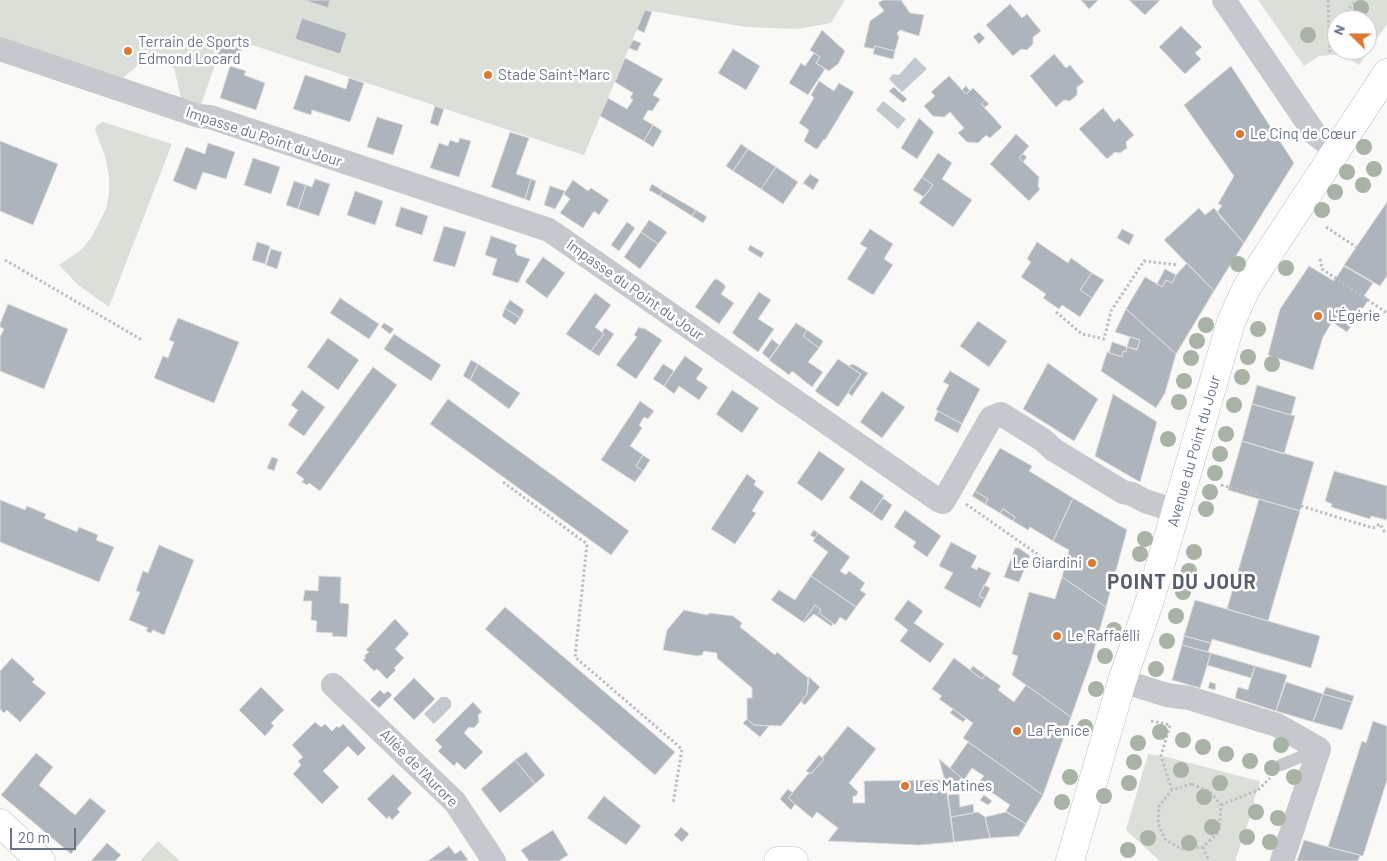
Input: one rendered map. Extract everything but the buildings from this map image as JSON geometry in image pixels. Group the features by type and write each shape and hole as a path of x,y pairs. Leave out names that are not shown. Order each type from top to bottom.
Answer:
{"main road":[{"name":"Avenue du Point du Jour","path":"1070,861 1122,681 1143,624 1234,313 1262,265 1387,73"},
{"path":"0,823 41,861"},
{"path":"778,861 794,861"}],"street":[{"path":"1224,0 1315,134 1336,150"},
{"name":"Impasse du Point du Jour","path":"0,49 549,230 943,502 991,418 1001,414 1043,440 1054,450 1123,492 1176,511"},
{"path":"1122,681 1167,695 1189,698 1277,725 1318,749 1282,861"},
{"name":"Allée de l'Aurore","path":"333,685 455,802 494,861"}],"lane":[{"path":"1281,765 1318,749"}],"path":[{"path":"1348,10 1356,0"},
{"path":"1326,226 1356,247"},
{"path":"1320,259 1322,269 1387,313"},
{"path":"4,260 142,340"},
{"path":"1056,312 1082,334 1104,339 1111,311 1144,261 1178,265"},
{"path":"503,482 587,544 575,657 682,749 673,804"},
{"path":"1221,485 1260,495"},
{"path":"959,500 1060,570"},
{"path":"1302,506 1373,528 1380,524 1384,531 1387,532"},
{"path":"1151,721 1170,724 1161,756 1172,790"},
{"path":"1221,806 1258,790 1281,765"},
{"path":"1192,784 1210,792 1221,806 1219,832 1203,847 1181,849 1165,839 1158,823 1159,806 1172,790 1192,784"},
{"path":"1203,847 1209,861"}],"shaded area":[{"path":"0,0 845,0 831,23 797,29 746,27 645,10 584,155 225,36 201,105 181,98 174,68 146,58 122,79 0,38"},
{"path":"1258,0 1387,0 1387,24 1377,39 1377,10 1327,10 1327,55 1319,56 1304,66"},
{"path":"915,57 927,69 902,92 889,79 893,74 899,75"},
{"path":"1351,60 1362,60 1359,65"},
{"path":"883,101 906,119 898,129 876,110"},
{"path":"103,122 172,144 109,307 78,285 59,265 81,250 91,238 106,209 109,193 109,176 105,156 95,130 97,125"},
{"path":"441,697 447,697 451,701 451,707 434,724 424,714"},
{"path":"1148,754 1167,757 1259,781 1254,800 1255,803 1235,861 1160,861 1126,830"},
{"path":"158,841 180,861 140,861"}],"place":[{"name":"Terrain de Sports Edmond Locard","path":"128,51"},
{"name":"Stade Saint-Marc","path":"488,75"},
{"name":"Le Cinq de Cœur","path":"1240,134"},
{"name":"L'Égérie","path":"1318,316"},
{"name":"Le Giardini","path":"1092,563"},
{"name":"Le Raffaëlli","path":"1057,636"},
{"name":"La Fenice","path":"1017,731"},
{"name":"Les Matines","path":"905,786"}],"district":[{"name":"POINT DU JOUR","path":"1182,582"}]}
